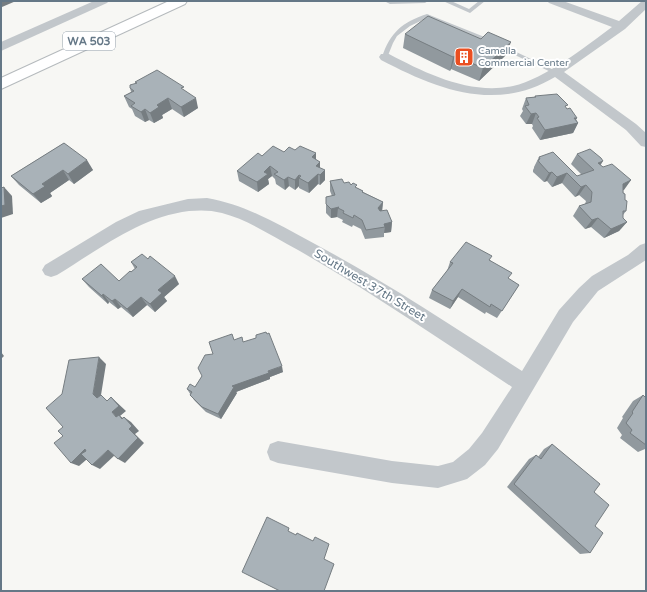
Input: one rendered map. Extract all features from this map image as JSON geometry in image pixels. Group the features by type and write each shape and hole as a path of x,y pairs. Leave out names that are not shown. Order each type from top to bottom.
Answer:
{"highway":[{"name":"WA 503","path":"1,84 61,54 180,1"}],"street":[{"path":"1,47 103,1"},
{"path":"553,1 621,26"},
{"path":"386,57 408,69 439,82 459,88 479,92 497,92 514,89 535,82 555,72 621,26 646,3"},
{"path":"555,72 632,127 646,142"},
{"name":"Southwest 37th Street","path":"52,270 122,227 145,215 181,206 207,204 224,207 252,217 280,231 385,293 525,384"},
{"path":"278,452 413,475 438,477 459,472 477,457 490,441 566,316 578,299 593,286 638,258 646,250"}],"lane":[{"path":"387,1 422,9 555,72"},
{"path":"386,57 391,40 396,34 415,21 425,1"},
{"path":"446,1 470,11 482,1"}],"building":[{"path":"428,16 481,39 488,32 511,42 483,68 455,56 453,57 405,34"},
{"path":"157,70 184,87 181,88 196,98 181,107 168,98 157,105 159,107 150,113 145,109 141,112 131,106 135,103 124,96 134,91 130,88 130,85 137,83 135,82"},
{"path":"557,94 568,105 565,106 567,109 570,108 577,118 574,118 578,123 545,130 537,118 539,117 536,113 531,114 525,106 529,105 526,98"},
{"path":"64,143 87,160 68,174 63,170 42,184 45,186 33,194 11,176"},
{"path":"273,146 284,152 289,147 295,150 300,146 316,153 312,157 320,162 316,166 325,170 308,183 299,178 301,176 299,175 295,180 288,177 284,180 274,174 278,172 270,166 264,172 268,174 257,182 237,171 258,153 262,156"},
{"path":"590,149 601,158 603,161 598,163 603,167 612,164 631,180 623,184 623,193 625,194 625,200 627,201 626,211 623,211 623,218 627,222 611,229 598,218 592,220 579,206 591,202 592,192 586,185 581,187 567,173 557,177 552,172 549,173 538,160 540,159 539,157 553,152 577,176 594,170 577,154"},
{"path":"342,179 344,183 349,182 351,185 353,183 357,185 355,187 363,191 362,192 383,202 378,208 380,211 387,210 392,222 384,224 385,227 366,230 362,220 354,215 353,218 343,213 344,211 338,208 339,207 331,209 326,204 326,197 335,195 330,181"},
{"path":"4,187 5,205 1,206 1,188"},
{"path":"466,242 492,256 489,260 512,273 508,278 519,285 502,311 491,304 490,307 462,289 453,301 432,290 453,263 450,262"},
{"path":"142,254 148,259 150,256 175,276 158,290 162,293 150,304 141,297 127,309 115,299 112,301 103,294 102,296 82,279 101,264 119,281 137,267 131,262"},
{"path":"266,332 267,334 269,333 282,366 268,371 269,373 232,386 234,387 218,414 202,407 190,395 192,392 187,389 190,384 195,387 202,376 198,368 205,355 213,354 209,342 232,334 234,340 242,337 243,342 256,338 256,335"},
{"path":"99,357 93,394 97,398 101,395 107,401 111,397 119,406 112,412 116,417 119,415 122,419 124,417 132,426 129,429 138,438 118,459 108,450 92,465 81,454 86,451 85,449 71,463 54,443 63,436 58,431 63,427 46,408 62,394 69,360"},
{"path":"643,395 646,398 646,445 630,433 632,430 626,423"},
{"path":"552,444 600,484 594,492 609,505 595,526 603,533 590,553 514,484 536,455 541,459"},
{"path":"267,517 289,528 288,531 296,535 297,533 313,541 315,537 329,544 324,559 334,564 324,591 280,591 242,572"}],"place":[{"name":"Camella Commercial Center","path":"464,57"}]}
